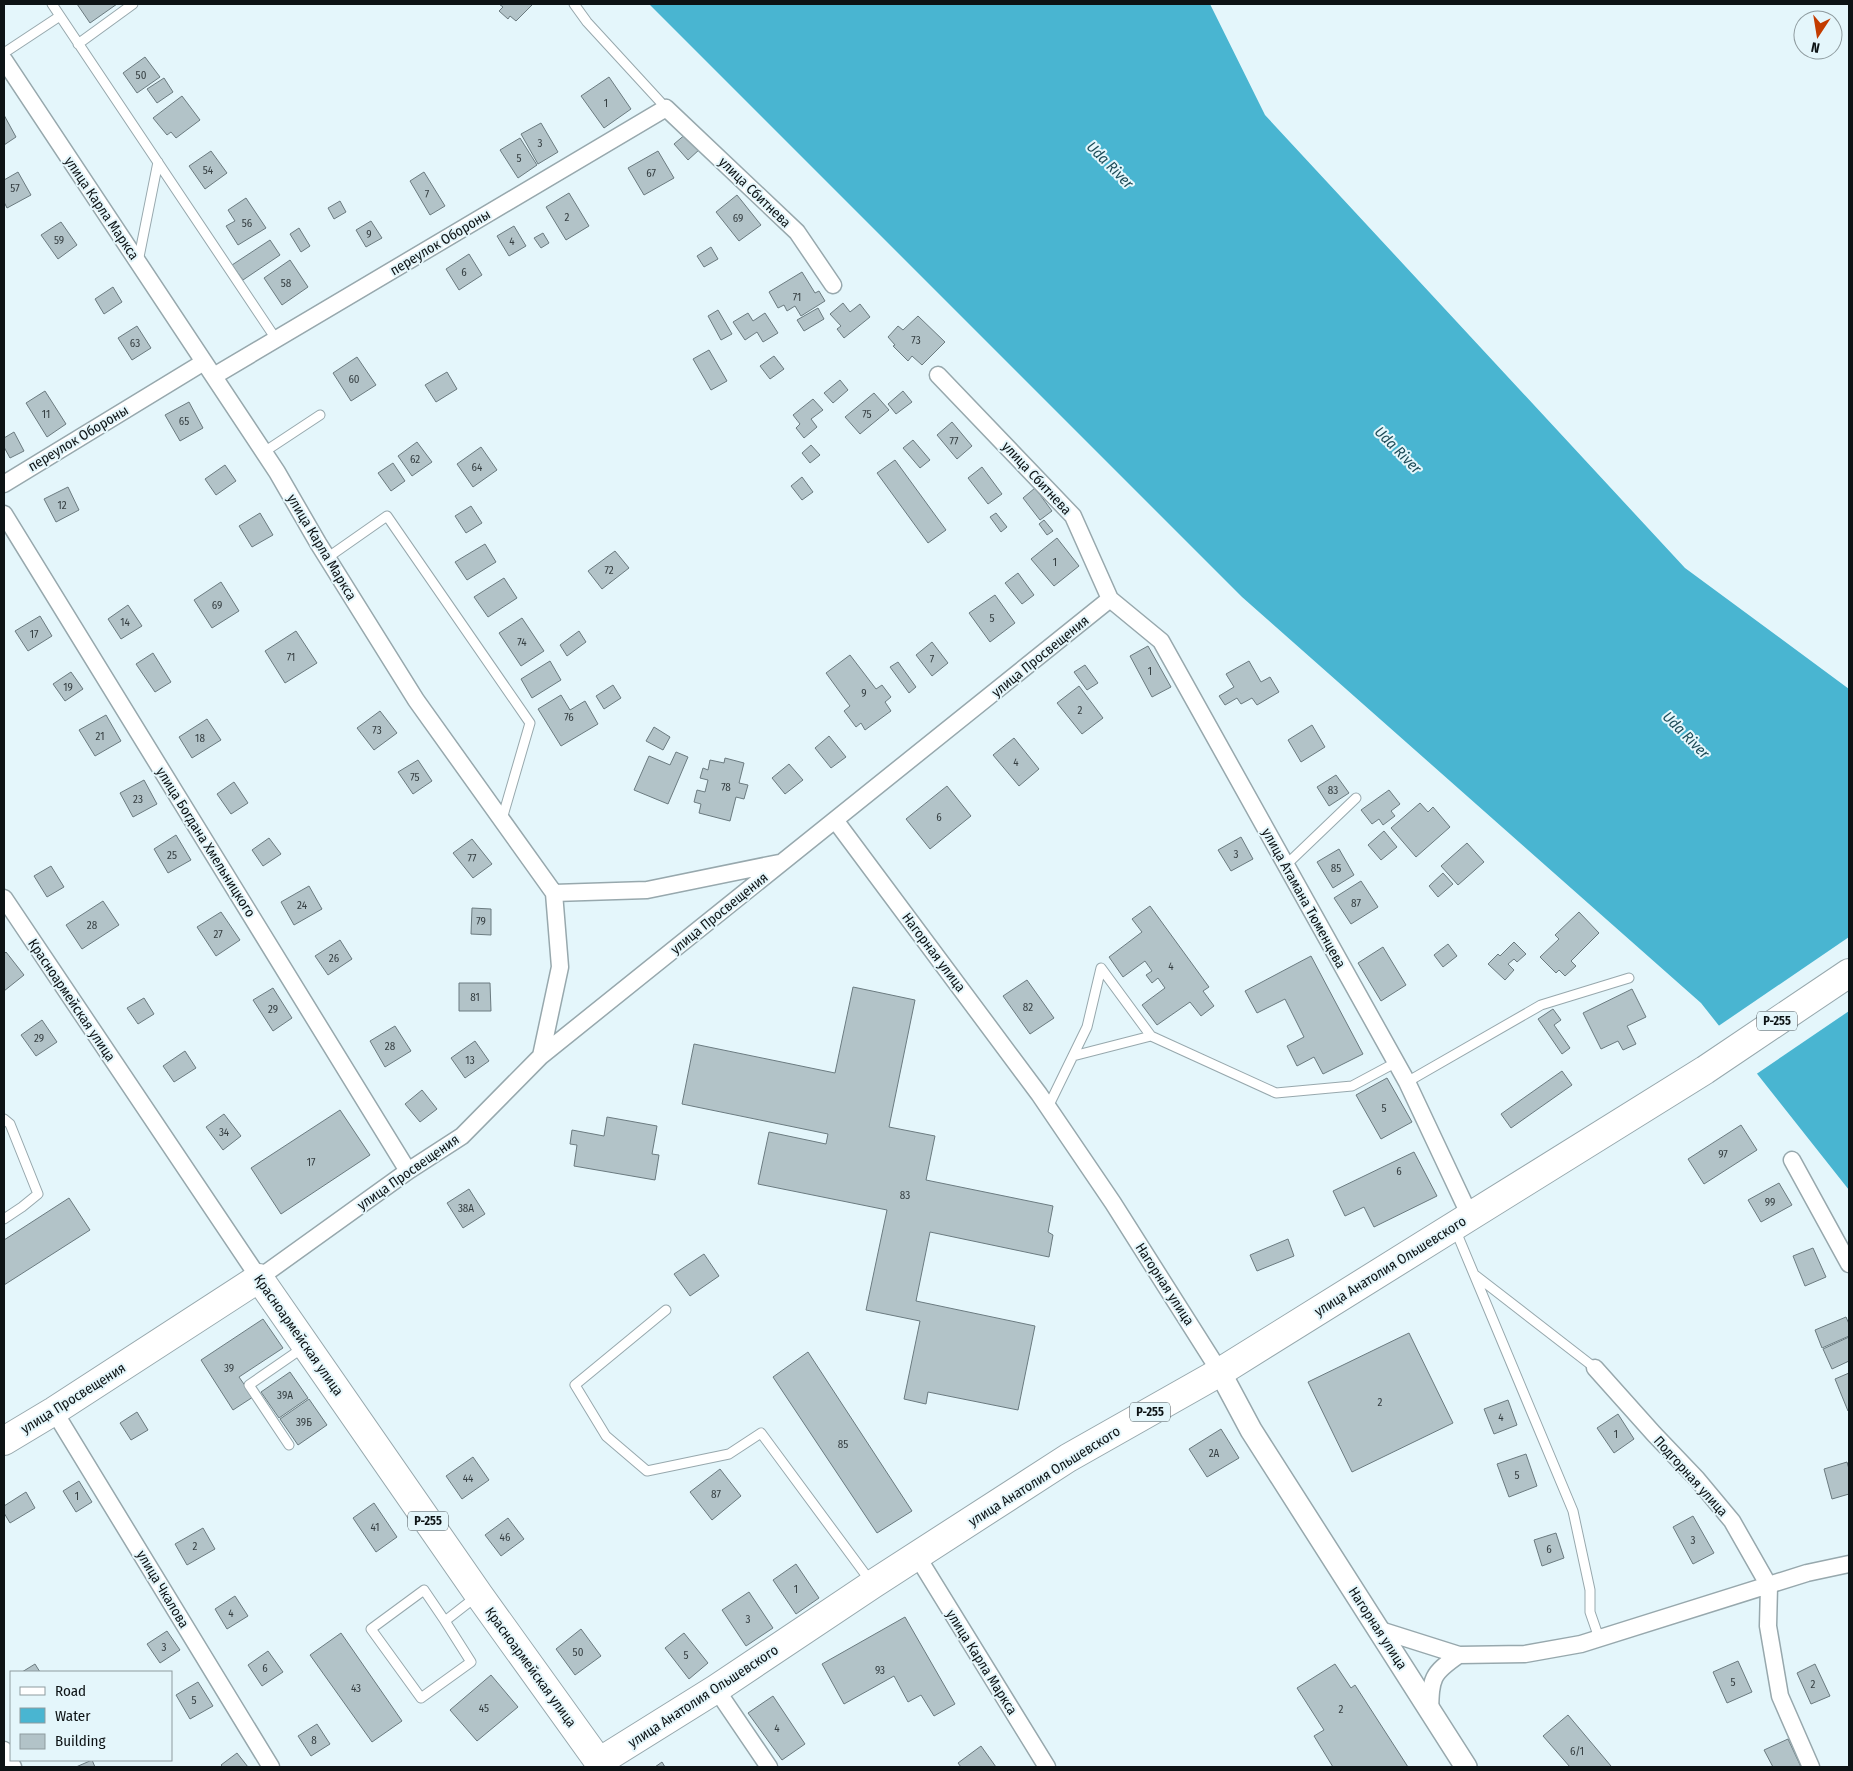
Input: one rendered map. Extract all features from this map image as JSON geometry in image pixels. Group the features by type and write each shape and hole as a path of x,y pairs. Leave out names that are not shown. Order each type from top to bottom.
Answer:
{"highway":[{"name":"улица Анатолия Ольшевского","path":"598,1766 1068,1458 1220,1372 1705,1070 1849,973"},
{"name":"Красноармейская улица","path":"259,1278 598,1766"},
{"name":"улица Просвещения","path":"4,1441 54,1411 259,1278"}],"street":[{"name":"улица Карла Маркса","path":"4,60 264,452 327,558 416,700 554,893"},
{"name":"улица Сбитнева","path":"666,108 796,232 834,285"},
{"name":"переулок Обороны","path":"214,376 666,108"},
{"name":"переулок Обороны","path":"4,484 204,362"},
{"name":"улица Сбитнева","path":"938,375 1073,516 1110,599"},
{"name":"улица Богдана Хмельницкого","path":"4,514 408,1171"},
{"name":"улица Просвещения","path":"259,1278 408,1171 462,1136 541,1056 1110,599"},
{"name":"улица Атамана Тюменцева","path":"1110,599 1161,641 1407,1082 1462,1221"},
{"name":"Нагорная улица","path":"835,820 1048,1107 1112,1203 1220,1372 1251,1430 1466,1767"},
{"name":"улица Просвещения","path":"554,893 647,890 782,862"},
{"path":"541,1056 560,967 554,893"},
{"name":"Красноармейская улица","path":"4,898 259,1278"},
{"path":"1792,1160 1849,1264"},
{"name":"Подгорная улица","path":"1595,1368 1654,1434 1697,1478 1732,1521 1769,1586"},
{"name":"улица Чкалова","path":"54,1411 271,1767"},
{"name":"улица Карла Маркса","path":"917,1556 1047,1767"},
{"path":"1380,1630 1459,1655 1525,1654 1581,1644 1807,1573 1849,1564"},
{"path":"1769,1586 1768,1626 1780,1696 1811,1767"},
{"path":"1430,1712 1430,1686 1440,1668 1459,1655"},
{"path":"716,1689 769,1767"},
{"path":"4,1750 13,1767"}],"lane":[{"path":"52,4 276,339"},
{"path":"78,44 133,4"},
{"path":"574,4 587,22 666,108"},
{"path":"4,54 60,16"},
{"path":"138,262 158,162"},
{"path":"264,452 320,415"},
{"path":"327,558 387,516 530,724 502,820"},
{"path":"1286,865 1356,798"},
{"path":"1048,1107 1087,1027 1101,968 1151,1036 1276,1093 1352,1086 1396,1063"},
{"path":"1407,1082 1541,1005 1629,978"},
{"path":"1073,1056 1151,1036"},
{"path":"4,1119 10,1124 38,1194 4,1219"},
{"path":"1462,1221 1474,1274 1573,1511 1590,1590 1590,1612 1599,1638"},
{"path":"1474,1274 1595,1368"},
{"path":"666,1310 575,1385 606,1436 647,1471 729,1454 761,1433 873,1584"},
{"path":"289,1445 248,1385 306,1346"},
{"path":"424,1590 445,1621 471,1662 421,1698 371,1629 424,1590"},
{"path":"445,1621 479,1595"}],"water":[{"name":"Uda River","path":"649,4 1210,4 1265,115 1685,568 1849,689 1849,1190 1701,1003 1242,597"}],"pier":[{"path":"1849,937 1849,1011 1755,1075 1717,1027"}],"building":[{"path":"77,4 117,4 90,23"},
{"path":"499,4 533,4 516,21 510,16 508,19 499,11 503,7"},
{"path":"145,57 160,77 137,93 123,73"},
{"path":"609,77 631,109 604,128 581,96"},
{"path":"164,78 173,92 157,103 147,89"},
{"path":"182,96 200,120 176,138 171,132 167,135 153,118"},
{"path":"4,115 16,137 4,145"},
{"path":"541,123 558,152 538,164 521,134"},
{"path":"687,133 700,149 688,160 674,144"},
{"path":"520,138 537,165 518,178 500,150"},
{"path":"211,151 227,173 205,189 189,166"},
{"path":"658,151 674,178 644,195 628,168"},
{"path":"18,172 31,195 7,208 4,202 4,180"},
{"path":"424,172 445,206 430,215 410,181"},
{"path":"569,193 589,226 566,240 546,207"},
{"path":"737,195 761,225 739,241 716,212"},
{"path":"246,198 266,228 238,245 226,226 235,221 228,210"},
{"path":"340,201 346,212 334,219 328,208"},
{"path":"371,221 382,238 366,247 356,230"},
{"path":"61,222 77,245 58,259 41,235"},
{"path":"514,226 526,246 509,256 497,236"},
{"path":"299,228 310,246 301,252 290,234"},
{"path":"543,233 549,243 541,248 534,238"},
{"path":"270,240 280,255 243,280 232,265"},
{"path":"711,247 718,259 704,267 697,256"},
{"path":"469,254 482,275 459,290 446,269"},
{"path":"290,260 308,287 282,305 264,278"},
{"path":"802,272 815,293 819,291 825,301 801,316 795,306 787,311 784,305 778,308 769,292"},
{"path":"113,287 122,302 104,314 95,299"},
{"path":"843,303 850,312 860,304 870,317 844,338 837,329 841,326 830,314"},
{"path":"818,308 824,319 804,331 797,320"},
{"path":"718,310 732,334 721,340 708,316"},
{"path":"748,313 753,321 765,313 778,333 763,342 757,332 745,340 733,322"},
{"path":"918,316 945,342 922,365 912,356 908,361 893,346 895,345 888,337 898,326 903,330"},
{"path":"137,326 151,348 132,360 118,338"},
{"path":"709,350 727,381 711,390 693,359"},
{"path":"774,356 784,369 770,379 760,366"},
{"path":"357,357 376,385 351,401 333,373"},
{"path":"447,372 457,389 436,402 425,385"},
{"path":"840,380 848,390 833,403 824,393"},
{"path":"45,391 66,424 47,437 26,403"},
{"path":"903,391 912,402 896,414 888,404"},
{"path":"874,393 889,410 860,434 845,417"},
{"path":"813,399 823,410 811,419 817,427 804,438 796,428 800,424 793,415"},
{"path":"189,402 203,428 180,441 165,415"},
{"path":"952,422 972,446 957,459 937,435"},
{"path":"14,432 24,451 10,458 4,447 4,438"},
{"path":"913,440 930,460 920,468 903,448"},
{"path":"417,442 432,462 412,476 398,456"},
{"path":"811,445 820,455 810,463 802,453"},
{"path":"481,447 497,470 473,487 457,464"},
{"path":"895,460 946,530 928,543 877,473"},
{"path":"393,463 405,481 391,491 378,473"},
{"path":"225,465 236,481 216,495 205,479"},
{"path":"982,467 1002,494 988,504 968,478"},
{"path":"802,477 813,492 802,500 791,486"},
{"path":"68,487 79,510 56,522 44,499"},
{"path":"1035,488 1052,511 1040,520 1023,498"},
{"path":"471,506 482,523 466,533 455,516"},
{"path":"260,513 273,535 252,547 239,526"},
{"path":"996,513 1007,527 1001,532 990,517"},
{"path":"1044,520 1053,531 1047,535 1039,524"},
{"path":"1057,538 1079,566 1054,586 1031,559"},
{"path":"485,544 496,562 467,580 455,562"},
{"path":"615,551 629,568 602,589 588,571"},
{"path":"1018,573 1034,595 1022,604 1005,583"},
{"path":"504,578 517,598 488,617 474,597"},
{"path":"221,582 239,611 212,628 194,600"},
{"path":"995,595 1015,623 990,642 969,613"},
{"path":"128,605 142,626 121,639 108,619"},
{"path":"40,616 52,636 28,651 15,631"},
{"path":"522,618 544,651 521,666 499,633"},
{"path":"296,631 317,663 285,683 265,651"},
{"path":"579,631 586,642 567,656 560,645"},
{"path":"932,642 948,663 932,676 916,655"},
{"path":"1148,646 1171,687 1152,697 1130,656"},
{"path":"153,653 171,682 155,692 136,664"},
{"path":"850,655 876,689 882,685 891,697 885,702 891,711 865,730 861,723 856,727 844,711 850,706 826,673"},
{"path":"550,661 561,680 532,698 521,679"},
{"path":"1249,661 1261,682 1270,677 1279,692 1257,705 1252,698 1241,704 1237,698 1225,705 1219,696 1234,687 1226,674"},
{"path":"898,662 916,687 909,693 890,667"},
{"path":"1085,665 1098,683 1087,690 1074,672"},
{"path":"71,672 83,689 65,701 53,684"},
{"path":"613,685 621,698 604,709 596,696"},
{"path":"1079,686 1103,718 1082,734 1057,703"},
{"path":"561,695 570,710 585,701 598,724 561,746 538,709"},
{"path":"380,711 397,733 374,750 357,728"},
{"path":"106,715 121,741 95,756 79,730"},
{"path":"207,719 221,740 192,758 179,737"},
{"path":"1312,725 1325,747 1301,762 1288,740"},
{"path":"654,727 670,737 663,750 646,741"},
{"path":"829,736 846,757 831,768 815,748"},
{"path":"1014,738 1039,769 1019,786 993,755"},
{"path":"676,752 688,757 668,804 634,790 649,756 670,765"},
{"path":"725,758 744,763 739,783 748,785 744,799 736,797 730,821 699,813 701,804 694,802 697,790 705,792 708,780 700,778 703,768 708,770 710,760 724,763"},
{"path":"418,760 432,781 413,794 398,772"},
{"path":"789,764 803,780 785,794 772,778"},
{"path":"1336,775 1349,793 1329,806 1317,787"},
{"path":"144,780 157,804 133,817 120,793"},
{"path":"234,782 248,803 231,814 217,794"},
{"path":"947,786 971,816 930,849 906,819"},
{"path":"1389,790 1400,804 1391,811 1395,816 1383,825 1379,819 1372,824 1361,810"},
{"path":"1420,803 1428,812 1433,807 1450,827 1416,857 1391,828"},
{"path":"1384,831 1397,847 1381,860 1368,845"},
{"path":"176,835 191,860 168,873 154,849"},
{"path":"1241,837 1253,859 1231,871 1218,850"},
{"path":"269,838 281,854 263,866 252,850"},
{"path":"472,839 492,864 473,878 453,853"},
{"path":"1467,843 1484,862 1458,885 1441,866"},
{"path":"1339,849 1354,875 1333,888 1317,862"},
{"path":"51,866 64,887 47,897 34,876"},
{"path":"1443,873 1453,884 1438,897 1429,886"},
{"path":"1361,881 1378,907 1351,924 1334,898"},
{"path":"309,886 322,909 294,925 281,902"},
{"path":"103,901 119,925 82,949 66,925"},
{"path":"1150,906 1209,987 1203,991 1214,1006 1201,1016 1190,1002 1157,1025 1142,1005 1165,988 1158,978 1152,983 1146,975 1152,971 1145,961 1123,977 1109,957 1142,932 1132,919"},
{"path":"472,908 491,909 491,935 471,934"},
{"path":"221,912 240,940 216,956 197,927"},
{"path":"1579,912 1599,933 1571,961 1576,966 1565,976 1559,970 1556,973 1540,957 1559,939 1555,935"},
{"path":"340,940 352,959 328,975 315,956"},
{"path":"1514,942 1526,954 1517,962 1514,959 1508,964 1514,970 1505,980 1488,964 1498,954 1500,956"},
{"path":"1448,944 1457,956 1443,967 1434,955"},
{"path":"1383,947 1406,985 1381,1001 1358,963"},
{"path":"6,952 24,975 4,991 4,954"},
{"path":"1311,956 1363,1054 1323,1074 1314,1057 1297,1066 1287,1046 1304,1037 1285,999 1257,1013 1245,991"},
{"path":"1027,980 1054,1018 1030,1034 1003,996"},
{"path":"459,983 490,983 491,1011 459,1011"},
{"path":"853,987 915,1000 889,1127 935,1136 926,1180 1053,1206 1048,1232 1053,1235 1049,1257 930,1232 916,1301 1035,1326 1018,1410 928,1392 926,1404 904,1399 920,1321 866,1310 887,1210 758,1184 769,1132 826,1144 828,1134 682,1104 694,1044 835,1073"},
{"path":"273,988 292,1018 273,1031 253,1000"},
{"path":"1632,989 1646,1017 1627,1026 1636,1044 1623,1050 1618,1041 1601,1049 1583,1013"},
{"path":"144,998 154,1014 138,1024 127,1008"},
{"path":"1553,1009 1561,1020 1554,1025 1570,1048 1562,1054 1538,1019"},
{"path":"42,1020 57,1042 36,1056 21,1035"},
{"path":"395,1026 411,1051 385,1067 370,1041"},
{"path":"475,1041 489,1061 465,1078 451,1058"},
{"path":"185,1051 196,1068 174,1082 163,1066"},
{"path":"1562,1071 1572,1085 1511,1128 1501,1114"},
{"path":"1387,1078 1412,1122 1381,1139 1356,1095"},
{"path":"422,1090 437,1109 420,1122 405,1104"},
{"path":"340,1110 370,1155 281,1214 251,1168"},
{"path":"224,1114 241,1136 223,1150 206,1127"},
{"path":"607,1117 657,1126 652,1154 659,1155 655,1180 574,1166 577,1145 570,1144 572,1130 604,1136"},
{"path":"1741,1125 1757,1150 1704,1184 1688,1159"},
{"path":"1414,1152 1437,1196 1374,1227 1364,1207 1345,1216 1333,1191"},
{"path":"1779,1183 1792,1205 1761,1222 1748,1200"},
{"path":"469,1189 485,1214 463,1228 447,1203"},
{"path":"69,1198 90,1230 4,1285 4,1240"},
{"path":"1288,1239 1294,1256 1257,1271 1250,1255"},
{"path":"1813,1248 1826,1277 1805,1286 1793,1256"},
{"path":"704,1254 719,1276 690,1296 674,1274"},
{"path":"1846,1317 1849,1324 1849,1336 1822,1348 1815,1330"},
{"path":"263,1319 283,1348 239,1377 253,1397 233,1410 201,1360"},
{"path":"1409,1333 1453,1423 1352,1472 1308,1382"},
{"path":"1849,1337 1849,1361 1832,1369 1823,1349"},
{"path":"808,1352 912,1511 877,1533 773,1377"},
{"path":"290,1372 308,1398 279,1418 261,1392"},
{"path":"1849,1373 1849,1410 1848,1411 1835,1379"},
{"path":"309,1399 327,1425 298,1445 280,1419"},
{"path":"1508,1400 1517,1425 1494,1434 1484,1409"},
{"path":"137,1412 148,1430 131,1440 120,1423"},
{"path":"1618,1414 1634,1439 1614,1453 1597,1428"},
{"path":"1221,1429 1239,1458 1207,1477 1189,1449"},
{"path":"1526,1454 1537,1486 1509,1497 1497,1464"},
{"path":"473,1457 489,1480 462,1499 446,1476"},
{"path":"1847,1462 1849,1469 1849,1494 1832,1499 1824,1469"},
{"path":"720,1469 741,1496 712,1520 690,1492"},
{"path":"79,1481 92,1502 76,1512 63,1491"},
{"path":"26,1492 35,1508 10,1523 4,1513 4,1506"},
{"path":"374,1503 397,1537 376,1552 353,1518"},
{"path":"1693,1516 1714,1553 1693,1564 1673,1527"},
{"path":"508,1518 524,1539 501,1556 485,1535"},
{"path":"203,1528 215,1549 187,1565 175,1544"},
{"path":"1556,1533 1564,1558 1542,1566 1534,1540"},
{"path":"796,1564 819,1598 796,1614 773,1580"},
{"path":"749,1592 773,1628 746,1646 722,1610"},
{"path":"235,1596 248,1616 227,1629 215,1609"},
{"path":"905,1617 955,1704 934,1716 921,1695 908,1702 894,1676 844,1704 822,1664"},
{"path":"581,1629 601,1656 575,1675 556,1649"},
{"path":"167,1631 180,1650 160,1663 147,1644"},
{"path":"341,1633 402,1721 372,1742 310,1655"},
{"path":"684,1633 708,1663 689,1679 665,1648"},
{"path":"268,1651 283,1672 262,1686 248,1665"},
{"path":"1738,1661 1752,1692 1727,1703 1713,1672"},
{"path":"35,1664 39,1671 24,1671"},
{"path":"1335,1664 1351,1688 1355,1685 1408,1767 1333,1767 1314,1736 1324,1730 1297,1688"},
{"path":"1815,1664 1830,1696 1811,1704 1797,1673"},
{"path":"491,1675 518,1707 477,1741 450,1710"},
{"path":"198,1682 213,1706 190,1719 176,1695"},
{"path":"773,1696 805,1744 782,1760 748,1713"},
{"path":"1568,1715 1611,1766 1570,1767 1543,1736"},
{"path":"317,1724 330,1744 311,1756 298,1736"},
{"path":"1788,1739 1801,1767 1773,1767 1764,1750"},
{"path":"981,1746 996,1767 961,1767 958,1763"},
{"path":"237,1753 248,1767 223,1767 221,1765"},
{"path":"92,1761 95,1767 76,1767"},
{"path":"662,1762 665,1767 655,1767"}]}
